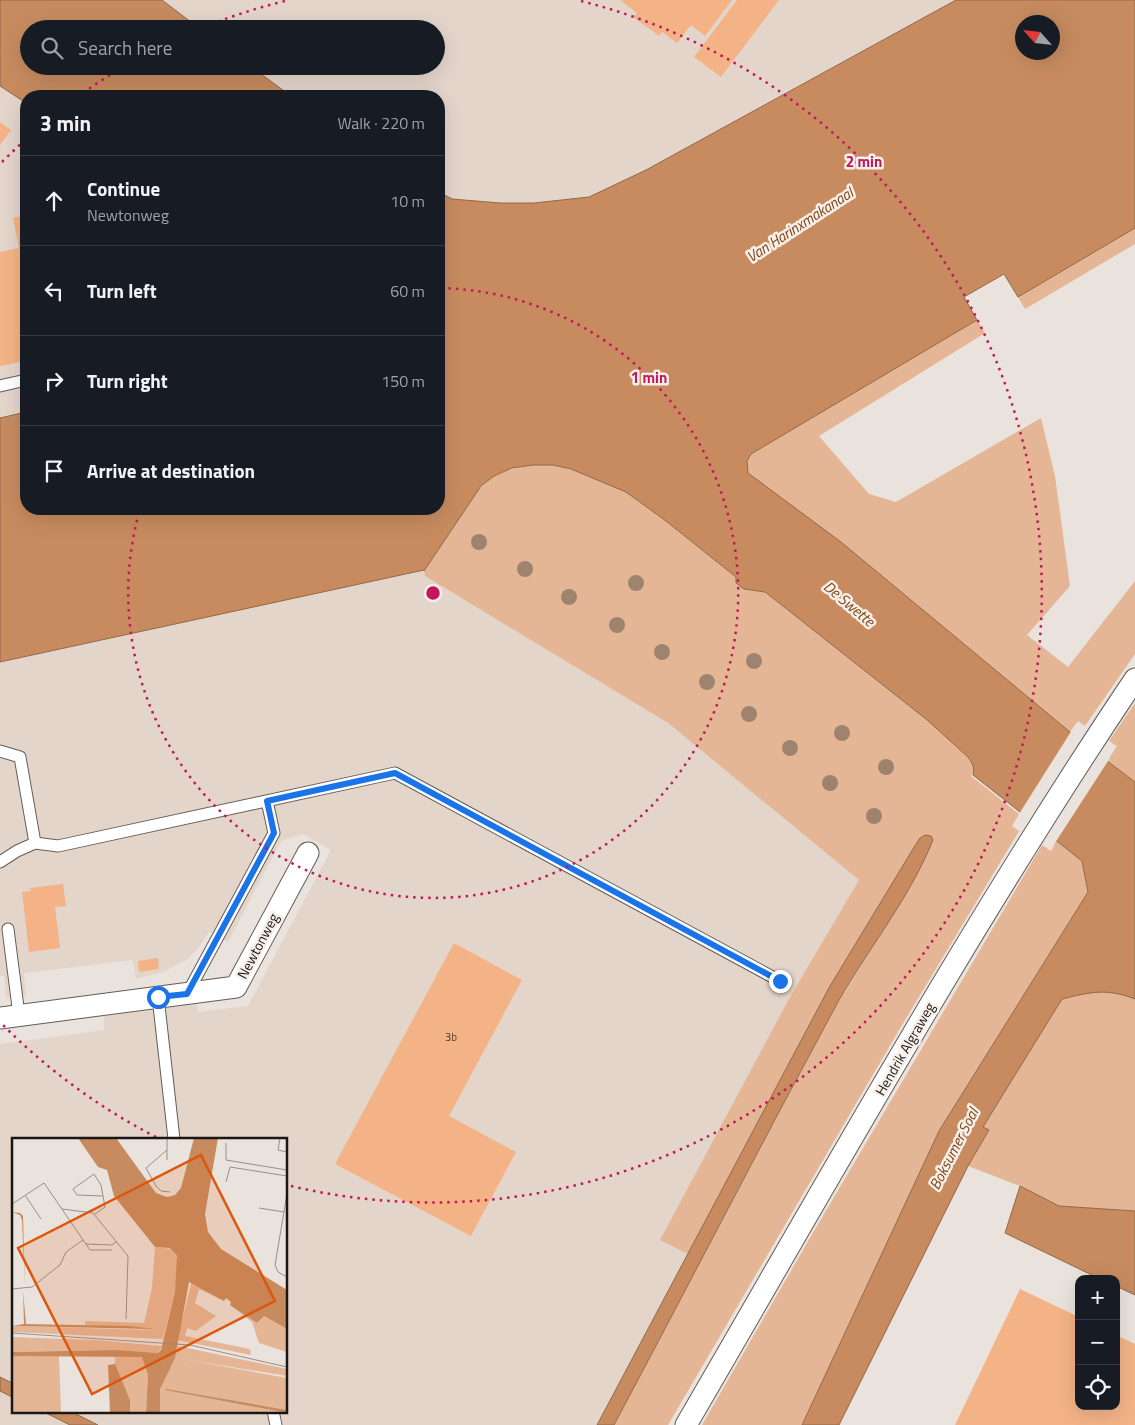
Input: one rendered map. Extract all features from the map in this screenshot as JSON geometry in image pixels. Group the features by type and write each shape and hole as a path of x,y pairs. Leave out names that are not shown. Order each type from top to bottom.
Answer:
{"street":[{"name":"Hendrik Algraweg","path":"686,1425 924,1016 1032,839 1135,679"},
{"name":"Newtonweg","path":"10,1016 236,987 308,853"}],"lane":[{"path":"0,386 20,381"},
{"path":"0,751 20,757 35,843"},
{"path":"0,862 17,851 35,843 58,846 395,773 780,981"},
{"path":"187,994 274,833 267,801"},
{"path":"8,929 10,1016"},
{"path":"158,997 174,1138"},
{"path":"273,1412 276,1425"}],"shaded area":[{"path":"162,0 956,0 646,170 589,197 534,203 500,203 452,199 445,195 445,90 283,90 262,75 445,75 445,20 188,20"},
{"path":"0,86 20,99 20,413 0,418"},
{"path":"1135,228 1135,244 1025,309 1018,297"},
{"path":"977,320 985,333 819,436 869,494 896,502 1041,418 1055,476 1070,586 1027,635 1068,667 1135,581 1135,654 1085,726 1078,721 1070,732 841,542 747,473 747,461 751,454"},
{"path":"553,465 571,469 626,492 666,521 736,577 736,583 744,589 764,592 926,719 968,757 973,766 971,776 1019,814 1012,826 1019,831 902,1025 668,1425 614,1425 833,1011 892,916 913,849 830,986 688,1254 660,1240 790,997 859,880 668,723 425,576 424,571 476,492 496,475 519,467"},
{"path":"424,570 425,576 668,723 863,883 750,1139 597,1425 0,1425 0,1044 104,1030 104,1016 197,1004 198,1012 248,1006 331,850 303,834 281,841 228,942 209,932 197,950 186,960 163,972 136,979 133,960 24,973 26,996 6,998 4,976 0,976 0,662"},
{"path":"1135,703 1135,782 1108,760 1117,746 1109,741"},
{"path":"1056,841 1082,861 1088,892 939,1131 802,1425 702,1425 1042,845 1051,851"},
{"path":"1089,992 1119,993 1135,999 1135,1211 1059,1206 1020,1186 968,1166 989,1131 983,1127 1062,999"}],"water":[{"path":"0,0 162,0 188,20 20,20 20,75 262,75 283,90 20,90 20,99 0,86"},
{"path":"956,0 1135,0 1135,228 1018,297 1004,274 964,297 977,320 751,454 747,461 748,473 841,542 1070,732 1135,782 1135,999 1116,993 1098,992 1062,999 983,1127 989,1130 968,1166 839,1425 802,1425 939,1131 1088,892 1082,861 973,775 972,763 968,757 926,719 765,592 744,589 736,583 736,577 666,521 626,492 571,469 553,465 512,468 494,476 481,486 424,571 0,662 0,418 20,413 20,515 445,515 445,195 452,199 500,203 534,203 589,197 646,170"},
{"path":"925,835 931,836 933,840 923,863 898,907 844,991 614,1425 597,1425 830,986 913,849 920,838"},
{"path":"1020,1186 1059,1206 1135,1211 1135,1295 1120,1288 1120,1275 1092,1275 1005,1233"},
{"path":"0,1377 12,1383 12,1397 0,1391"},
{"path":"44,1412 72,1412 98,1425 70,1425"}],"pier":[{"path":"1072,730 1110,758 1055,843 1019,814"}],"building":[{"path":"620,0 732,0 705,36 691,25 677,43 662,32 659,36 633,17 637,13"},
{"path":"737,0 779,0 721,77 694,57"},
{"path":"0,122 11,130 0,145"},
{"path":"20,216 20,362 0,366 0,252 19,248 13,218"},
{"path":"63,884 66,906 55,907 60,948 29,952 22,892 31,891 30,888"},
{"path":"454,943 522,980 449,1116 516,1152 471,1236 335,1164"},
{"path":"158,958 159,969 139,972 138,961"},
{"path":"1020,1289 1075,1315 1075,1410 1120,1410 1120,1337 1135,1344 1135,1425 955,1425"}],"route":[{"path":"158,997 187,994 274,833 267,801 395,773 780,981"}],"water label":[{"name":"Van Harinxmakanaal","path":"800,225"},
{"name":"De Swette","path":"849,604"},
{"name":"Boksumer Soal","path":"954,1149"}]}
